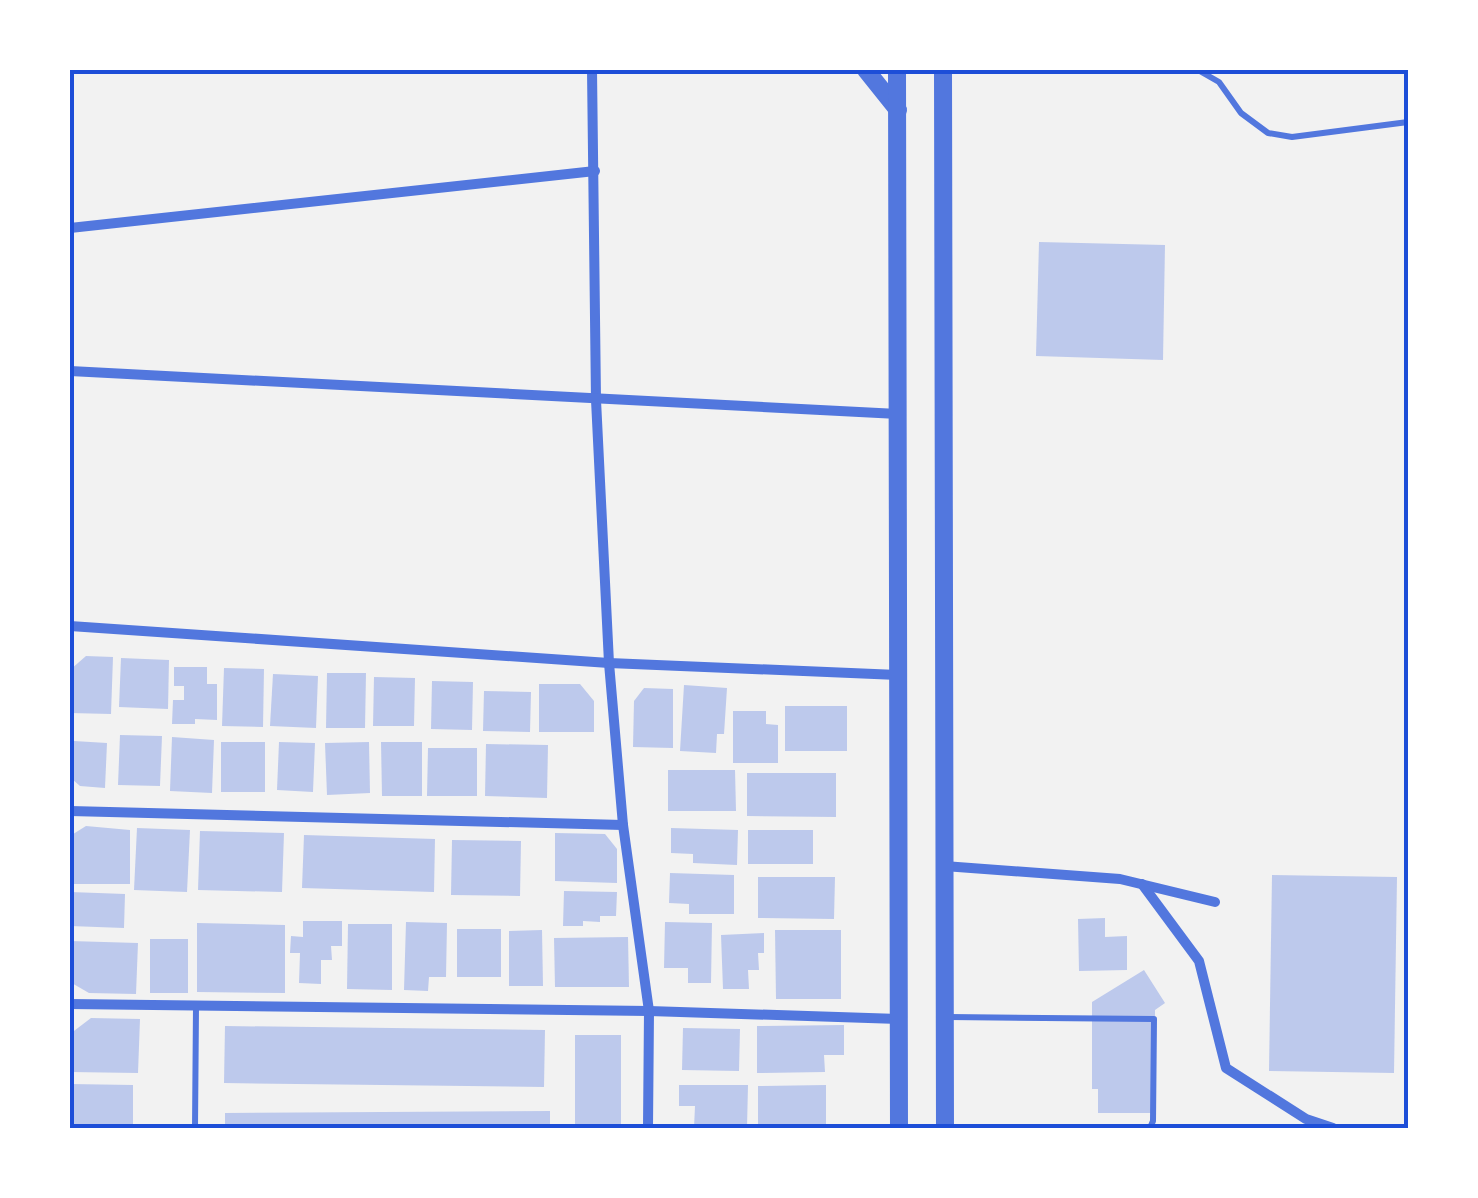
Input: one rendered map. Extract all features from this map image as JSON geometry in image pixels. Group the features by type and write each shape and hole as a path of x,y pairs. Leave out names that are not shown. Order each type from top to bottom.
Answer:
{"street":[{"path":"592,70 596,400 609,663 623,825 649,1012 648,1128"},
{"path":"866,70 898,110"},
{"path":"898,70 899,1128"},
{"path":"944,1128 943,78 953,70"},
{"path":"70,228 594,172"},
{"path":"70,371 898,414"},
{"path":"70,626 609,663 898,675"},
{"path":"70,812 623,825"},
{"path":"943,866 1120,879 1214,902"},
{"path":"1142,884 1199,961 1226,1068 1306,1119 1333,1128"},
{"path":"70,1004 649,1012 899,1020"}],"lane":[{"path":"1198,70 1218,82 1241,113 1268,133 1292,137 1408,122"},
{"path":"196,1005 196,1128"},
{"path":"944,1017 1154,1019 1150,1128"}],"building":[{"path":"1039,242 1165,245 1163,360 1036,356"},
{"path":"86,656 113,657 111,714 70,713 70,670"},
{"path":"121,658 169,660 168,709 119,707"},
{"path":"174,667 207,667 207,684 217,684 217,720 172,724 173,700 184,700 184,686 174,686"},
{"path":"224,668 264,669 263,727 222,726"},
{"path":"327,673 366,673 365,728 326,728"},
{"path":"273,674 318,676 316,728 270,726"},
{"path":"374,677 415,678 414,726 373,726"},
{"path":"432,681 473,682 472,730 431,729"},
{"path":"539,684 580,684 594,701 594,732 539,732"},
{"path":"684,685 727,688 724,734 717,734 716,753 680,751"},
{"path":"644,688 673,689 673,748 633,747 634,701"},
{"path":"484,691 531,692 530,732 483,731"},
{"path":"785,706 847,706 847,751 785,751"},
{"path":"733,711 766,711 766,724 778,725 778,763 733,763"},
{"path":"120,735 162,736 160,786 118,785"},
{"path":"172,737 214,740 212,793 170,791"},
{"path":"74,741 107,743 105,788 80,786 72,779"},
{"path":"221,742 265,742 265,792 221,792"},
{"path":"279,742 315,743 313,792 277,790"},
{"path":"369,742 370,793 327,795 325,743"},
{"path":"381,742 422,742 422,796 382,796"},
{"path":"486,744 548,745 547,798 485,796"},
{"path":"428,748 477,748 477,796 427,796"},
{"path":"668,770 735,770 736,811 668,811"},
{"path":"747,773 836,773 836,817 747,816"},
{"path":"86,826 130,830 130,884 70,884 70,836"},
{"path":"137,828 190,830 187,892 134,890"},
{"path":"671,828 738,830 737,865 693,863 693,854 671,853"},
{"path":"748,830 813,830 813,864 748,864"},
{"path":"200,831 284,833 282,892 198,890"},
{"path":"555,833 605,834 617,849 617,883 555,881"},
{"path":"304,835 435,839 434,892 302,888"},
{"path":"452,840 521,841 520,896 451,895"},
{"path":"670,873 734,875 734,914 689,914 689,904 669,903"},
{"path":"1272,875 1397,877 1394,1073 1269,1071"},
{"path":"758,877 835,877 834,919 758,918"},
{"path":"564,891 617,892 616,916 600,916 600,922 583,921 583,926 563,926"},
{"path":"70,892 125,894 124,928 70,926"},
{"path":"1105,918 1105,937 1127,936 1127,970 1079,971 1078,919"},
{"path":"303,921 342,921 342,946 331,946 332,960 321,960 321,984 299,983 300,953 290,953 291,936 303,937"},
{"path":"406,922 447,923 446,977 429,977 428,991 404,990"},
{"path":"665,922 712,923 711,983 688,983 688,968 664,968"},
{"path":"197,923 285,925 285,993 197,992"},
{"path":"348,924 392,924 392,990 347,989"},
{"path":"457,929 501,929 501,977 457,977"},
{"path":"542,930 543,986 509,986 509,931"},
{"path":"775,930 841,930 841,999 776,999"},
{"path":"764,933 764,953 758,953 759,970 748,970 749,989 723,989 721,935"},
{"path":"628,937 629,987 555,987 554,938"},
{"path":"150,939 188,939 188,993 150,993"},
{"path":"70,941 138,943 136,994 89,993 70,982"},
{"path":"1144,970 1165,1003 1155,1010 1155,1113 1098,1113 1098,1089 1092,1089 1092,1002"},
{"path":"91,1018 140,1019 138,1073 70,1072 70,1034"},
{"path":"844,1025 844,1055 824,1055 825,1072 757,1073 757,1026"},
{"path":"225,1026 545,1030 544,1087 224,1083"},
{"path":"683,1028 740,1029 739,1071 682,1070"},
{"path":"575,1035 621,1035 621,1128 575,1128"},
{"path":"70,1084 133,1085 133,1126 70,1125"},
{"path":"679,1085 748,1085 747,1128 694,1128 695,1106 679,1106"},
{"path":"826,1085 826,1128 758,1128 758,1086"},
{"path":"550,1111 550,1128 225,1128 225,1113"}]}
